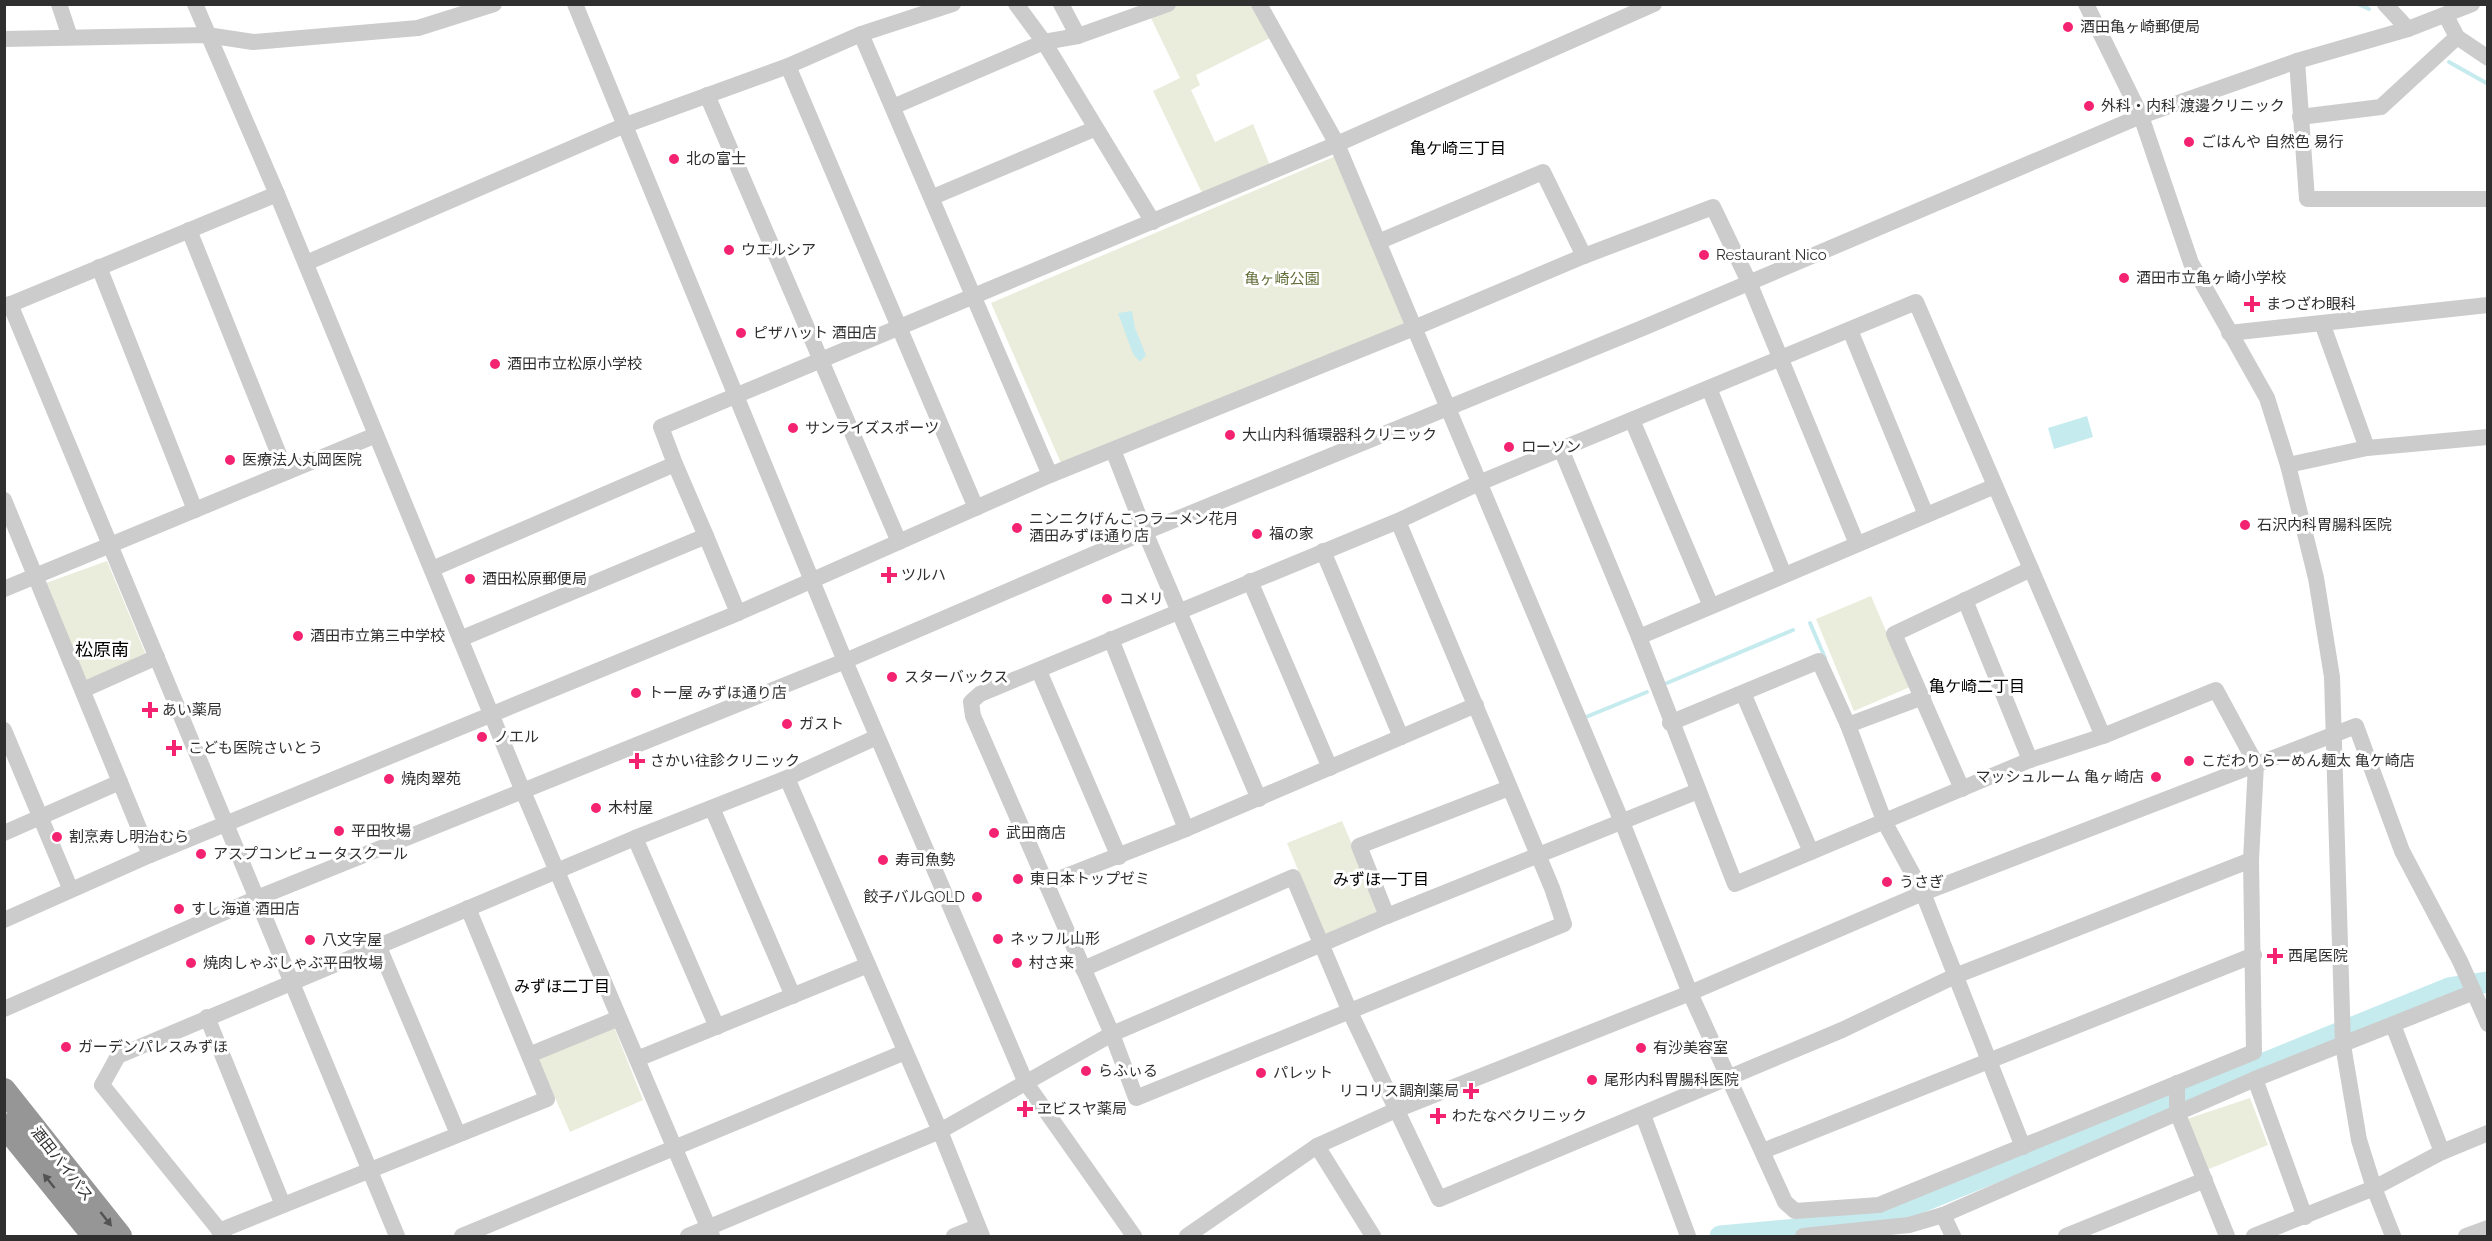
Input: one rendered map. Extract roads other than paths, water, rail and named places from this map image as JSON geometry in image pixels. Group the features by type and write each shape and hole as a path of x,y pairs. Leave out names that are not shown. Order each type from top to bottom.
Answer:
{"highway":[{"name":"酒田バイパス","path":"4,1090 120,1236"},
{"name":"酒田バイパス","path":"4,1125 94,1236"}],"street":[{"path":"59,4 70,37"},
{"path":"195,4 306,263 491,715 710,1232"},
{"path":"4,39 207,35 253,42 418,28 494,4"},
{"path":"575,4 623,126 845,662 1026,1083 1134,1236"},
{"path":"306,263 623,126 788,66 861,34 932,8 953,4"},
{"path":"1016,4 1044,42 1094,129 1153,222"},
{"path":"1061,4 1078,36"},
{"path":"895,106 1044,42 1078,36 1168,4"},
{"path":"1259,4 1337,144 1622,822 1690,993 1785,1202 1795,1211 1879,1205 2254,1052 2251,860 2256,764 2216,690 2103,736 2030,760 1885,823 1735,884 1670,723 1639,637 1561,449"},
{"path":"738,613 661,427 975,298 1337,144 1654,4"},
{"path":"2086,4 2141,116 2190,263 2266,398 2288,465 2316,578 2332,677 2343,1045 2359,1140 2374,1188 2394,1236"},
{"path":"2385,4 2408,29"},
{"path":"4,1009 257,898 522,789 845,662 1145,532 1448,409 2141,116 2297,61 2408,29 2472,5"},
{"path":"2446,16 2457,37 2487,58"},
{"path":"861,34 895,106 1050,475"},
{"path":"2300,117 2381,108 2457,37"},
{"path":"2297,61 2307,199 2487,199"},
{"path":"788,66 976,508"},
{"path":"707,96 899,542"},
{"path":"933,197 1094,129"},
{"path":"1378,242 1543,172 1584,256"},
{"path":"277,194 7,306 157,657 397,1236"},
{"path":"4,920 70,888 738,613 1050,475 1414,328 1584,256 1713,207 1782,358 1857,544"},
{"path":"189,230 286,472"},
{"path":"99,267 195,510"},
{"path":"1398,521 1552,888 1563,924 1136,1098 1112,1034 973,716 971,702 980,694 1398,521 1479,483 1916,302 2103,736"},
{"path":"2229,333 2487,305"},
{"path":"2322,323 2367,448"},
{"path":"1850,330 1926,515"},
{"path":"1709,388 1784,575"},
{"path":"1632,420 1711,606"},
{"path":"4,589 376,435"},
{"path":"2288,465 2367,448 2487,437"},
{"path":"1113,450 1145,532 1259,799"},
{"path":"432,569 675,464"},
{"path":"1639,637 1995,486"},
{"path":"4,500 150,855"},
{"path":"460,639 706,536"},
{"path":"1323,551 1401,737"},
{"path":"1962,789 1894,634 2031,569"},
{"path":"1250,581 1330,768"},
{"path":"1965,600 2030,760"},
{"path":"1111,639 1186,829"},
{"path":"83,690 157,657"},
{"path":"1670,723 1819,661 1848,725 1885,823 1923,893 2023,1147"},
{"path":"1039,671 1119,856"},
{"path":"1743,693 1811,852"},
{"path":"1848,725 1923,697"},
{"path":"1046,884 1259,799 1476,705"},
{"path":"1187,1236 1317,1146 1396,1110 1690,993 1923,893 2356,726 2402,851 2474,992 2487,1024"},
{"path":"4,730 70,888"},
{"path":"468,908 547,1099 283,1205 222,1234 102,1085 118,1056 291,981 379,947 468,908 635,838 787,778 877,737"},
{"path":"787,778 940,1131 979,1232 954,1236"},
{"path":"4,833 120,782"},
{"path":"1388,916 1359,846 1509,788"},
{"path":"688,1236 710,1232 940,1131 1112,1034 1388,916 1698,791"},
{"path":"712,808 793,996"},
{"path":"635,838 717,1027"},
{"path":"1083,969 1293,877 1350,1012 1439,1199 1842,1030 1955,976 2251,860"},
{"path":"379,947 458,1134"},
{"path":"1763,1151 2254,955"},
{"path":"637,1059 868,966"},
{"path":"1803,1236 1909,1225 1943,1215 2254,1079 2474,992"},
{"path":"207,1017 283,1205"},
{"path":"529,1055 619,1018"},
{"path":"2392,1025 2442,1152"},
{"path":"462,1236 905,1052"},
{"path":"2254,1079 2305,1217"},
{"path":"2177,1083 2177,1112 2227,1236"},
{"path":"1643,1114 1688,1236"},
{"path":"2254,1236 2374,1188 2442,1152 2487,1133"},
{"path":"1317,1146 1373,1236"},
{"path":"2067,1236 2205,1180"},
{"path":"1943,1215 1953,1236"},
{"path":"2466,1236 2487,1228"}],"water":[{"path":"1132,311 1135,328 1146,355 1140,362 1133,354 1118,313"},
{"path":"2087,416 2093,437 2054,449 2048,428"}],"waterway":[{"path":"2358,4 2369,9"},
{"path":"2449,62 2488,84"},
{"path":"1810,623 1825,658"},
{"path":"1667,683 1793,630"},
{"path":"1586,717 1647,692"},
{"path":"1720,1236 1818,1227 1882,1218 2449,988 2488,982"}],"place":[{"name":"酒田亀ヶ崎郵便局","path":"2068,27"},
{"name":"外科・内科 渡邊クリニック","path":"2089,106"},
{"name":"ごはんや 自然色 易行","path":"2189,142"},
{"name":"北の富士","path":"674,159"},
{"name":"ウエルシア","path":"729,250"},
{"name":"Restaurant Nico","path":"1704,255"},
{"name":"酒田市立亀ヶ崎小学校","path":"2124,278"},
{"name":"まつざわ眼科","path":"2252,304"},
{"name":"ピザハット 酒田店","path":"741,333"},
{"name":"酒田市立松原小学校","path":"495,364"},
{"name":"サンライズスポーツ","path":"793,428"},
{"name":"大山内科循環器科クリニック","path":"1230,435"},
{"name":"ローソン","path":"1509,447"},
{"name":"医療法人丸岡医院","path":"230,460"},
{"name":"石沢内科胃腸科医院","path":"2245,525"},
{"name":"ニンニクげんこつラーメン花月 酒田みずほ通り店","path":"1017,528"},
{"name":"福の家","path":"1257,534"},
{"name":"ツルハ","path":"889,575"},
{"name":"酒田松原郵便局","path":"470,579"},
{"name":"コメリ","path":"1107,599"},
{"name":"酒田市立第三中学校","path":"298,636"},
{"name":"スターバックス","path":"892,677"},
{"name":"トー屋 みずほ通り店","path":"636,693"},
{"name":"あい薬局","path":"150,710"},
{"name":"ガスト","path":"787,724"},
{"name":"ノエル","path":"482,737"},
{"name":"こども医院さいとう","path":"174,748"},
{"name":"さかい往診クリニック","path":"637,761"},
{"name":"こだわりらーめん麺太 亀ケ崎店","path":"2189,761"},
{"name":"マッシュルーム 亀ヶ崎店","path":"2156,777"},
{"name":"焼肉翠苑","path":"389,779"},
{"name":"木村屋","path":"596,808"},
{"name":"平田牧場","path":"339,831"},
{"name":"武田商店","path":"994,833"},
{"name":"割烹寿し明治むら","path":"57,837"},
{"name":"アスプコンピュータスクール","path":"201,854"},
{"name":"寿司魚勢","path":"883,860"},
{"name":"東日本トップゼミ","path":"1018,879"},
{"name":"うさぎ","path":"1887,882"},
{"name":"餃子バルGOLD","path":"977,897"},
{"name":"すし海道 酒田店","path":"179,909"},
{"name":"ネッフル山形","path":"998,939"},
{"name":"八文字屋","path":"310,940"},
{"name":"西尾医院","path":"2275,956"},
{"name":"焼肉しゃぶしゃぶ平田牧場","path":"191,963"},
{"name":"村さ来","path":"1017,963"},
{"name":"ガーデンパレスみずほ","path":"66,1047"},
{"name":"有沙美容室","path":"1641,1048"},
{"name":"らふぃる","path":"1086,1071"},
{"name":"パレット","path":"1261,1073"},
{"name":"尾形内科胃腸科医院","path":"1592,1080"},
{"name":"リコリス調剤薬局","path":"1471,1091"},
{"name":"ヱビスヤ薬局","path":"1025,1109"},
{"name":"わたなべクリニック","path":"1438,1116"}],"district":[{"name":"亀ケ崎三丁目","path":"1458,148"},
{"name":"松原南","path":"102,650"},
{"name":"亀ケ崎二丁目","path":"1977,686"},
{"name":"みずほ一丁目","path":"1381,879"},
{"name":"みずほ二丁目","path":"562,986"}],"park label":[{"name":"亀ヶ崎公園","path":"1282,279"}]}
